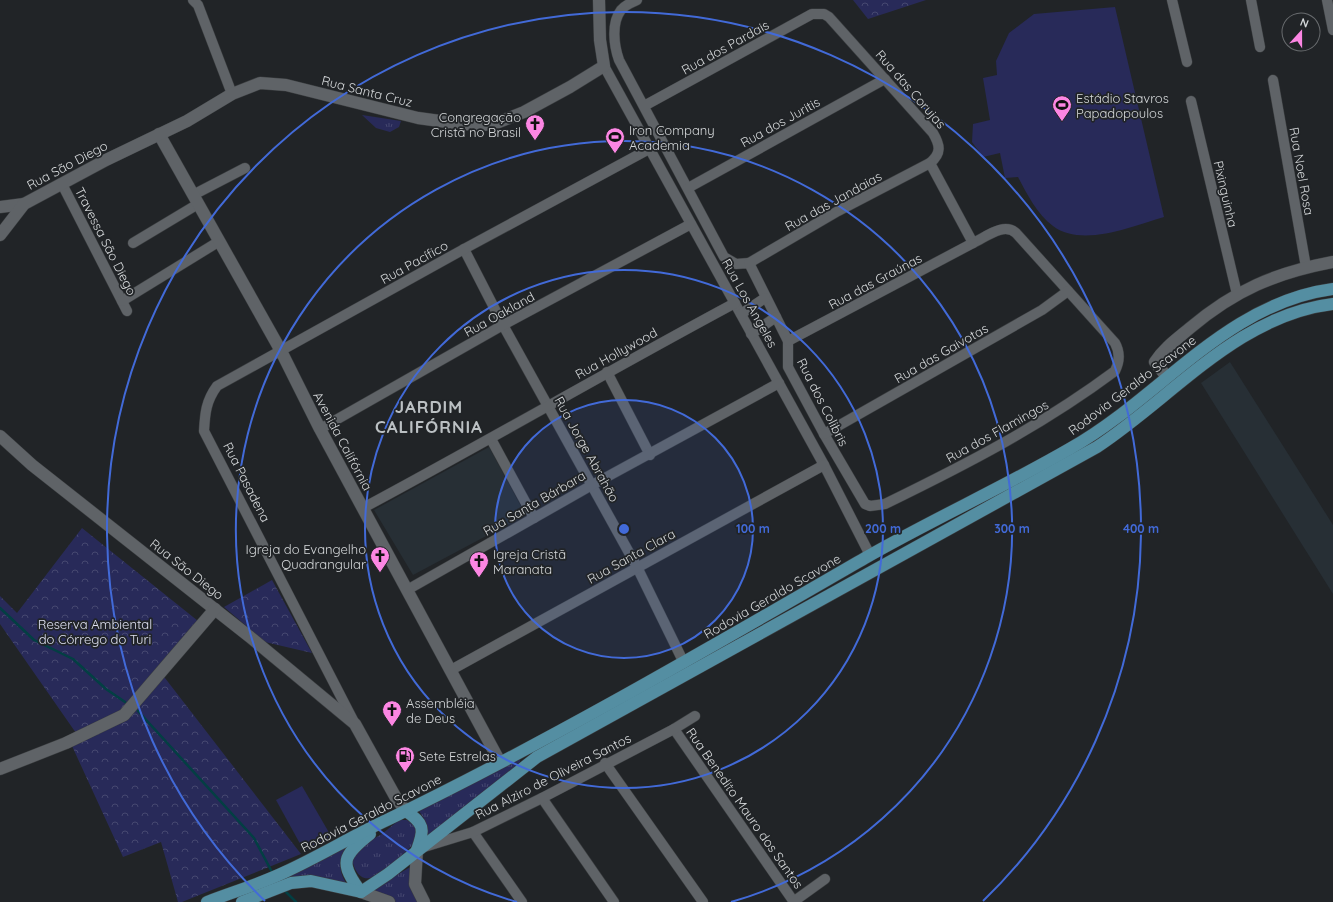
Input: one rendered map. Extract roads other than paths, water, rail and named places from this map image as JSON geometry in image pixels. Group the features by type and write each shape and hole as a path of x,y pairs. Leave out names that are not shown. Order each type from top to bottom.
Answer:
{"main road":[{"path":"599,0 600,40 604,66"},
{"name":"Rua Santa Cruz","path":"232,94 260,84 272,83 418,118 462,124 494,124 546,100 604,66"},
{"path":"159,134 187,121 232,94"},
{"name":"Rua São Diego","path":"1,233 24,204 159,134"},
{"name":"Avenida Califórnia","path":"159,134 218,242 281,351 320,429 500,762"},
{"path":"0,207 24,204"},
{"path":"0,219 1,233"},
{"path":"1167,377 1155,362 1159,355 1198,321 1237,294 1257,283 1306,267 1333,262"},
{"name":"Rodovia Geraldo Scavone","path":"207,902 284,873 500,762 684,662 870,555 1072,448 1113,420 1214,341 1262,311 1290,298 1333,289"},
{"name":"Rodovia Geraldo Scavone","path":"361,892 388,874 537,757 1097,447 1136,419 1230,346 1251,332 1304,308 1333,304"},
{"name":"Rua São Diego","path":"0,436 32,465 356,724"},
{"path":"0,769 66,743 124,715 214,609"},
{"name":"Rua Pasadena","path":"356,724 396,798 406,811"},
{"path":"406,811 419,821 422,828 422,835 417,850 415,884 424,902"},
{"path":"361,892 349,876 346,866 349,853 390,818"},
{"path":"242,902 291,883 311,881 361,892 389,902"}],"street":[{"path":"193,0 198,5 232,94"},
{"path":"637,0 621,10 616,20 616,53 724,257 736,264 749,263"},
{"path":"1172,0 1187,62"},
{"path":"1251,0 1260,47"},
{"path":"1327,0 1333,30"},
{"name":"Rua das Corujas","path":"818,13 829,17 933,133 939,143 938,155 930,163"},
{"name":"Rua dos Pardais","path":"644,106 812,14 818,13"},
{"name":"Rua Los Angeles","path":"604,66 824,465 870,555"},
{"name":"Rua dos Juritis","path":"688,188 885,79"},
{"name":"Rua Noel Rosa","path":"1273,80 1306,267"},
{"name":"Pixinguinha","path":"1191,101 1237,294"},
{"name":"Rua Pacífico","path":"205,410 210,396 217,386 464,249 649,149"},
{"path":"930,163 973,243 1001,229 1008,228 1014,230 1068,291"},
{"name":"Rua das Jandaias","path":"749,263 838,211 930,163"},
{"path":"133,243 195,200 245,168"},
{"name":"Travessa São Diego","path":"62,184 127,311"},
{"name":"Rua Oakland","path":"320,429 503,326 691,224"},
{"path":"122,301 218,242"},
{"name":"Rua das Graúnas","path":"788,341 973,243"},
{"name":"Rua Jorge Abrahão","path":"464,249 503,326 637,567 684,662"},
{"name":"Rua dos Colibris","path":"749,263 765,298 788,341 788,367 862,500 870,506"},
{"name":"Rua dos Flamingos","path":"870,506 885,504 968,464 1047,419 1115,371 1119,364 1119,356 1115,343 1068,291"},
{"name":"Rua das Gaivotas","path":"824,434 1042,310 1068,291"},
{"path":"741,314 765,298"},
{"name":"Rua Hollywood","path":"363,508 491,439 548,405 735,302"},
{"path":"752,334 776,317"},
{"path":"607,372 650,454"},
{"name":"Rua Santa Bárbara","path":"407,590 592,485 779,383"},
{"name":"Rua Pasadena","path":"205,410 204,430 356,724"},
{"path":"491,439 534,518"},
{"name":"Rua Santa Clara","path":"451,670 824,465"},
{"path":"328,701 334,700 340,694"},
{"name":"Rua Alziro de Oliveira Santos","path":"417,850 473,832 542,798 674,729 695,716"},
{"name":"Rua Benedito Mauro dos Santos","path":"674,729 794,902"},
{"path":"605,764 703,902"},
{"path":"542,798 614,902"},
{"path":"473,832 522,902"},
{"path":"794,902 826,879"}],"waterway":[{"path":"0,608 34,640 73,659 106,689 125,702"},
{"path":"138,711 254,838 272,872"},
{"path":"285,891 296,902"}],"place":[{"name":"Estádio Stavros Papadopoulos","path":"1062,122"},
{"name":"Congregação Cristã no Brasil","path":"535,141"},
{"name":"Iron Company Academia","path":"615,154"},
{"name":"Igreja do Evangelho Quadrangular","path":"380,573"},
{"name":"Igreja Cristã Maranata","path":"479,578"},
{"name":"Assembléia de Deus","path":"392,727"},
{"name":"Sete Estrelas","path":"405,773"}],"district":[{"name":"JARDIM CALIFÓRNIA","path":"429,416"}],"park label":[{"name":"Reserva Ambiental do Córrego do Turi","path":"95,632"}]}
